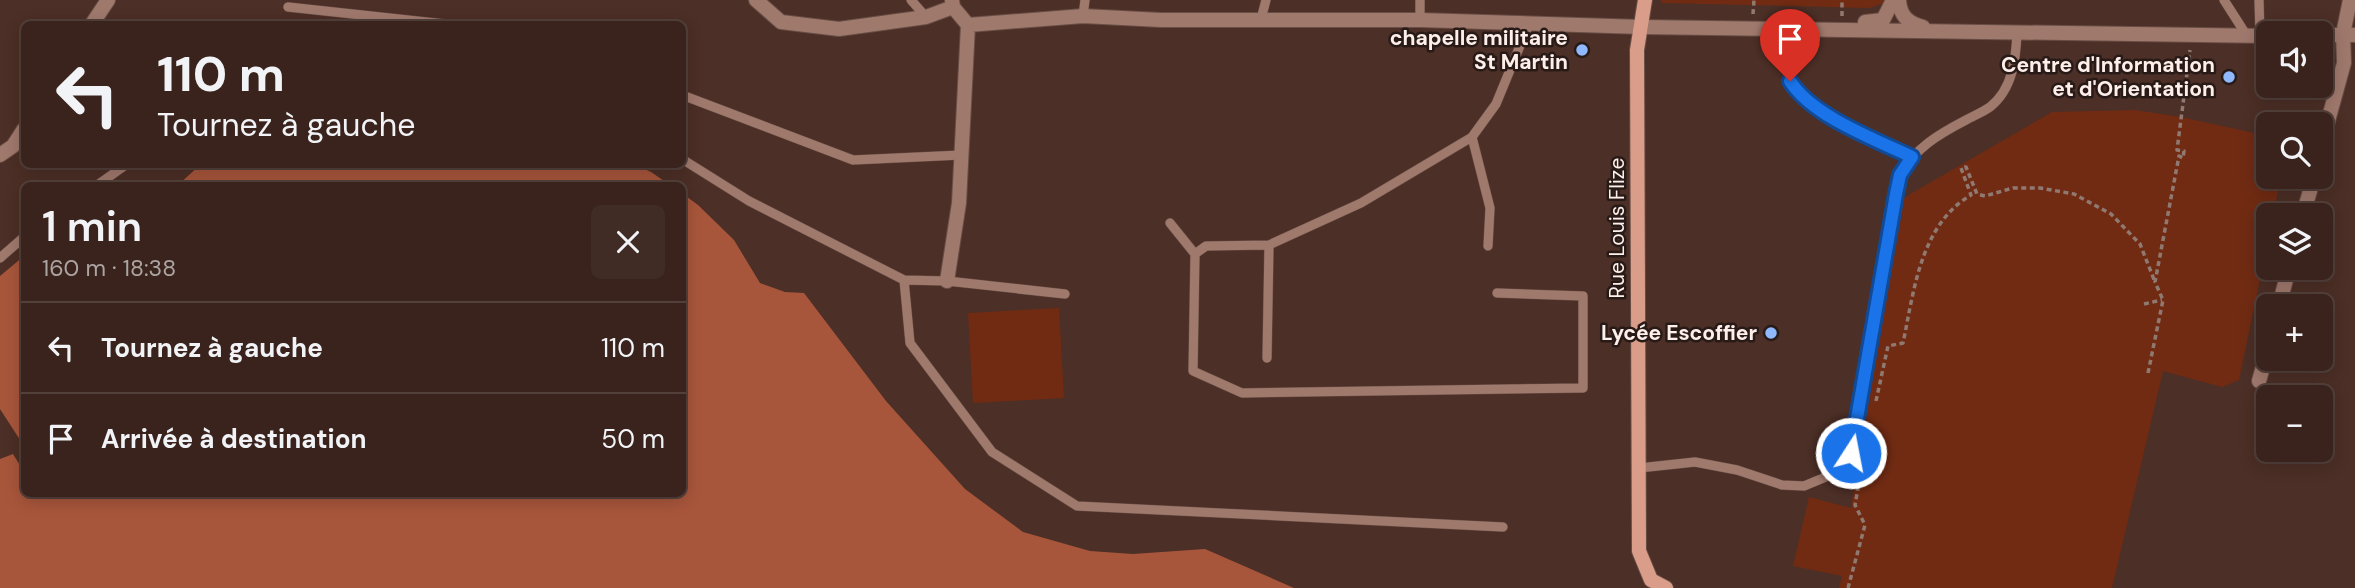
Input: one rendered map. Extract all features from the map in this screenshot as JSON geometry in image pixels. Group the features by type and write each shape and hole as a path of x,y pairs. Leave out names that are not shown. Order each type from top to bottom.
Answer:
{"street":[{"path":"94,21 108,0"},
{"path":"755,0 781,22 839,29 926,17 952,3 968,25 959,203 947,281"},
{"path":"1644,3 1654,18 1841,22 1883,20 1893,0"},
{"path":"1899,0 1903,17 1914,25 1931,30"},
{"path":"2330,112 2344,63 2349,34 2350,0"},
{"name":"Rue Louis Flize","path":"1644,3 1637,50 1639,551 1651,580 1666,588"},
{"path":"968,25 1083,16 1161,20 1420,20 1642,27 2256,36"},
{"path":"0,155 13,146 21,134"},
{"path":"2259,381 2262,371"}],"lane":[{"path":"911,0 926,17"},
{"path":"1083,16 1085,0"},
{"path":"1261,19 1266,0"},
{"path":"1420,0 1420,20"},
{"path":"2224,0 2256,34"},
{"path":"2258,21 2259,0"},
{"path":"288,7 417,21"},
{"path":"1195,254 1206,246 1269,245 1361,203 1472,137 1496,104 1529,24"},
{"path":"1790,28 1788,69 1790,81 1796,91 1836,119 1912,157"},
{"path":"1639,468 1695,462 1737,470 1793,487 1804,486 1824,478 1847,463 1861,400 1900,175 1912,157 1928,141 1990,107 2008,84 2016,58 2017,32"},
{"path":"686,97 853,160 961,155"},
{"path":"1472,137 1490,208 1488,246"},
{"path":"686,162 749,201 904,280 947,281 1065,294"},
{"path":"102,182 121,168"},
{"path":"1170,223 1195,254 1193,372 1242,393 1583,388 1583,296 1497,293"},
{"path":"0,258 21,240"},
{"path":"1267,358 1269,245"},
{"path":"904,280 910,343 992,452 1077,506 1503,527"}],"path":[{"path":"1753,20 1754,0"},
{"path":"1841,22 1842,0"},
{"path":"2155,282 2179,156 2183,158 2184,151 2177,150 2192,34"},
{"path":"1874,409 1888,346 1903,344 1918,269 1928,247 1941,222 1960,202 1972,195 1961,168 1966,167 1977,194 1984,196 2013,188 2040,188 2074,194 2111,214 2140,244 2163,300 2148,373"},
{"path":"2144,304 2163,300"},
{"path":"1849,588 1865,525 1854,505 1863,458"}],"shaded area":[{"path":"1661,0 1884,0 1884,3 1870,8 1662,3"},
{"path":"2135,110 2256,133 2256,189 2278,189 2276,203 2256,203 2256,280 2260,280 2239,380 2222,387 2163,371 2112,588 1839,588 1842,576 1793,566 1809,497 1851,508 1900,200 2052,112"},
{"path":"197,168 642,168 666,182 181,182"},
{"path":"686,196 734,240 760,283 785,292 804,293 886,401 965,489 1023,532 1090,551 1133,554 1205,549 1294,588 0,588 0,459 13,454 21,467 21,497 686,497"},
{"path":"21,258 21,441 0,409 0,276"},
{"path":"1059,308 1064,398 973,403 968,313"}],"place":[{"name":"chapelle militaire St Martin","path":"1582,50"},
{"name":"Centre d'Information et d'Orientation","path":"2229,77"},
{"name":"Lycée Escoffier","path":"1771,333"}],"route":[{"path":"1790,81 1806,100 1836,119 1912,157 1900,175 1896,194 1851,453"}]}
